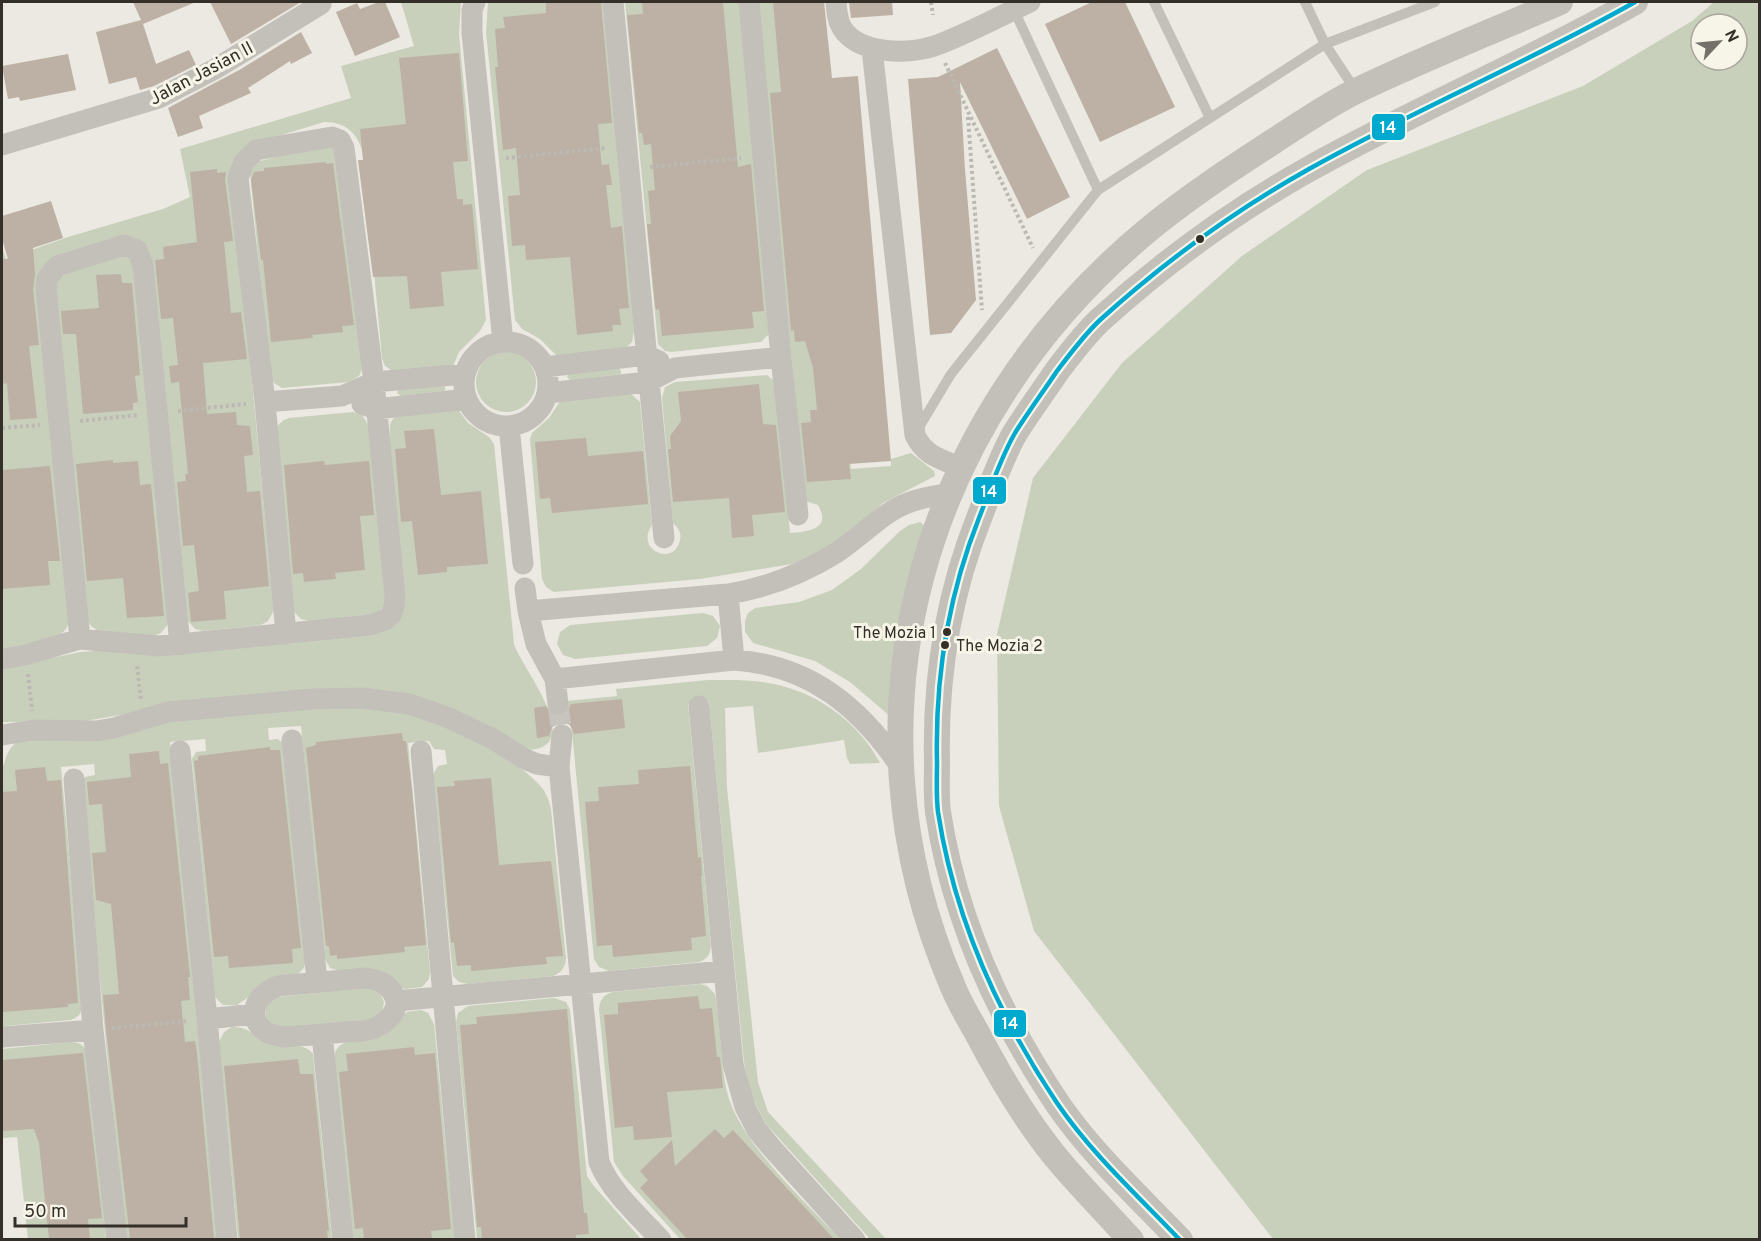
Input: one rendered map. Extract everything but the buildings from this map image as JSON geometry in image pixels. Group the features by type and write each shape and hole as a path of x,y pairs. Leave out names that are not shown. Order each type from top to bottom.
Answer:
{"street":[{"name":"Jalan Jasian II","path":"2,145 159,98 215,69 323,2"},
{"path":"475,2 472,10 472,33 503,342"},
{"path":"613,2 664,538"},
{"path":"749,2 781,357 798,515"},
{"path":"836,2 837,16 842,28 850,38 872,49 908,51 937,46 1022,6"},
{"path":"1131,1239 1062,1165 1026,1116 992,1061 954,990 925,914 905,822 900,766 900,696 906,639 921,578 949,494 960,467 997,400 1047,331 1074,298 1146,231 1211,181 1356,91 1560,2"},
{"path":"1180,1239 1101,1156 1059,1106 1021,1045 977,956 955,890 937,809 936,720 945,634 968,547 1014,436 1069,355 1097,323 1162,269 1229,218 1305,171 1424,108 1585,30 1635,2"},
{"path":"872,49 915,435 920,446 930,455 960,467"},
{"path":"2,659 26,655 80,639 180,645 286,634 370,625 391,615 395,596 374,382 344,148 340,141 332,137 256,150 244,162 238,178 265,402 286,634"},
{"path":"80,639 46,288 47,279 51,271 64,263 124,245 137,250 143,265 180,645"},
{"path":"1074,298 1097,323"},
{"path":"503,342 520,344 535,353 544,367 548,380 548,393 540,410 527,422 509,426 491,424 477,414 467,399 465,374 473,358 486,347 503,342"},
{"path":"544,367 646,356 675,368"},
{"path":"548,393 648,382 675,368 781,357"},
{"path":"265,402 342,396 374,382 465,374"},
{"path":"342,396 376,409 467,399"},
{"path":"509,426 523,564"},
{"path":"528,611 728,594 756,589 796,575 835,553 889,513 929,496 949,494"},
{"path":"525,588 536,644 555,679 558,704"},
{"path":"728,594 734,660"},
{"path":"555,679 734,660 760,662 792,671 843,700 884,742 900,766"},
{"path":"2,735 34,730 96,731 168,712 312,699 362,698 409,704 447,717 525,759 537,764 559,767"},
{"path":"699,706 734,1064 745,1107 757,1130 771,1148 855,1239"},
{"path":"561,735 559,767 599,1162 603,1173 616,1190 661,1239"},
{"path":"292,740 317,981"},
{"path":"180,751 227,1239"},
{"path":"421,751 465,1239"},
{"path":"74,779 93,1030 117,1239"},
{"path":"396,1001 724,971"},
{"path":"366,978 376,980 385,984 392,991 396,1001 394,1011 388,1020 370,1030 283,1037 274,1036 265,1031 258,1023 254,1014 259,997 268,990 278,986 317,981 366,978"},
{"path":"207,1019 254,1014"},
{"path":"2,1037 93,1030"},
{"path":"322,1034 343,1239"}],"lane":[{"path":"1154,2 1210,118"},
{"path":"1305,2 1325,44 1356,91"},
{"path":"915,435 921,420 951,374 1098,190 1325,44 1435,2"},
{"path":"1022,6 1098,190"}],"path":[{"path":"931,2 933,15"},
{"path":"937,46 1040,261"},
{"path":"968,114 984,333"},
{"path":"485,160 626,146"},
{"path":"629,169 763,156"},
{"path":"2,428 265,402"},
{"path":"135,644 143,719"},
{"path":"26,655 34,730"},
{"path":"93,1030 207,1019"}],"green space":[{"path":"401,2 461,2 459,34 486,320 480,331 459,352 453,366 391,370 385,366 382,358 363,154 358,140 350,130 339,124 324,122 265,140 232,175 274,610 268,621 261,625 203,631 195,629 188,621 153,265 119,236 61,254 50,260 40,272 69,621 65,631 58,635 33,643 2,648 2,247 6,259 68,237 163,209 190,197 180,149 351,98 341,66 414,46"},
{"path":"488,2 604,2 634,331 632,342 626,348 567,356 556,355 540,339 522,329 515,320 486,32"},
{"path":"625,2 740,2 769,334 761,342 672,352 665,351 658,344"},
{"path":"758,2 805,2 851,469 891,466 891,459 911,453 934,471 935,476 883,503 832,548 792,564 700,579 554,592 546,587 542,579 530,439 532,433 549,418 561,400 631,394 640,402 652,525 648,534 648,542 657,552 664,554 671,553 677,548 680,537 673,523 662,398 665,387 675,382 767,375 773,380 776,388 790,533 816,528 822,519 818,505 805,501"},
{"path":"1714,2 1760,2 1759,1239 1273,1239 1034,931 999,806 997,634 1033,478 1122,363 1242,256 1367,170 1583,86 1689,23 1689,72 1749,72 1749,12 1702,12"},
{"path":"334,143 363,367 359,376 349,382 282,388 274,383 270,374 250,174 252,167 260,161"},
{"path":"121,254 133,262 168,624 161,633 153,636 97,630 88,621 55,287 61,274"},
{"path":"500,352 512,352 523,357 531,365 536,382 534,394 523,407 512,412 500,412 489,407 481,399 476,388 476,376 481,365 489,357"},
{"path":"618,368 621,374 571,381 567,377 568,374"},
{"path":"445,386 445,391 401,396 397,393 398,390"},
{"path":"457,408 468,423 489,437 494,444 514,644 545,703 551,720 552,734 546,745 530,750 439,703 126,714 85,721 2,722 2,668 81,652 388,630 390,424 395,416"},
{"path":"353,412 362,415 369,426 385,596 384,606 377,614 309,621 301,619 294,612 277,426 289,418"},
{"path":"920,522 929,529 891,717 850,682 815,661 753,643 745,632 748,613 755,608 799,602 832,590 861,569 900,531"},
{"path":"703,613 713,616 720,626 717,638 707,646 575,659 563,655 557,644 560,632 570,625"},
{"path":"708,680 760,682 785,687 818,700 847,721 860,734 880,763 850,764 844,740 758,753 753,706 725,708 727,788 758,1082 768,1112 886,1239 870,1239 766,1124 752,1097 744,1062 709,701 688,704 711,946 709,954 699,962 609,971 599,967 594,959 570,711 567,711 566,701 617,696 616,689"},
{"path":"312,708 385,710 409,714 442,725 517,765 542,788 551,809 565,965 553,976 468,984 459,982 453,976 433,774 438,766 447,764 445,750 434,749 429,741 408,743 429,979 422,987 405,989 330,968 324,957 301,726 268,728 269,740 277,739 282,742 306,962 297,975 250,996 237,1005 223,1005 214,992 192,759 196,752 206,751 205,739 170,742 218,1239 125,1239 81,784 85,777 95,775 94,764 61,767 82,1010 78,1016 70,1020 2,1026 2,769 11,748 17,742 160,723"},
{"path":"700,984 707,986 715,994 726,1086 737,1117 748,1136 777,1173 840,1239 680,1239 623,1176 614,1162 599,1009 601,1000 612,992"},
{"path":"366,988 380,993 384,1002 382,1013 372,1020 280,1028 266,1019 267,1006 277,997"},
{"path":"554,998 566,1002 570,1010 587,1176 641,1239 477,1239 456,1022 458,1013 468,1006"},
{"path":"421,1010 428,1013 434,1024 455,1239 351,1239 334,1055 342,1044 383,1035 407,1012"},
{"path":"232,1027 245,1029 274,1046 305,1048 313,1054 332,1239 238,1239 219,1042 224,1032"},
{"path":"72,1042 83,1046 89,1056 106,1239 28,1239 17,1137 2,1138 2,1049"}],"tunnel":[{"path":"558,704 562,735"}],"transit line":[{"name":"14","path":"1180,1240 1100,1157 1057,1103 1016,1036 998,1000 967,927 955,890 937,806 938,700 946,638 968,547 996,475 1020,425 1083,338 1100,320 1149,278 1227,220 1309,169 1635,2"}],"place":[{"name":"The Mozia 1","path":"947,632"},
{"name":"The Mozia 2","path":"945,645"}]}
